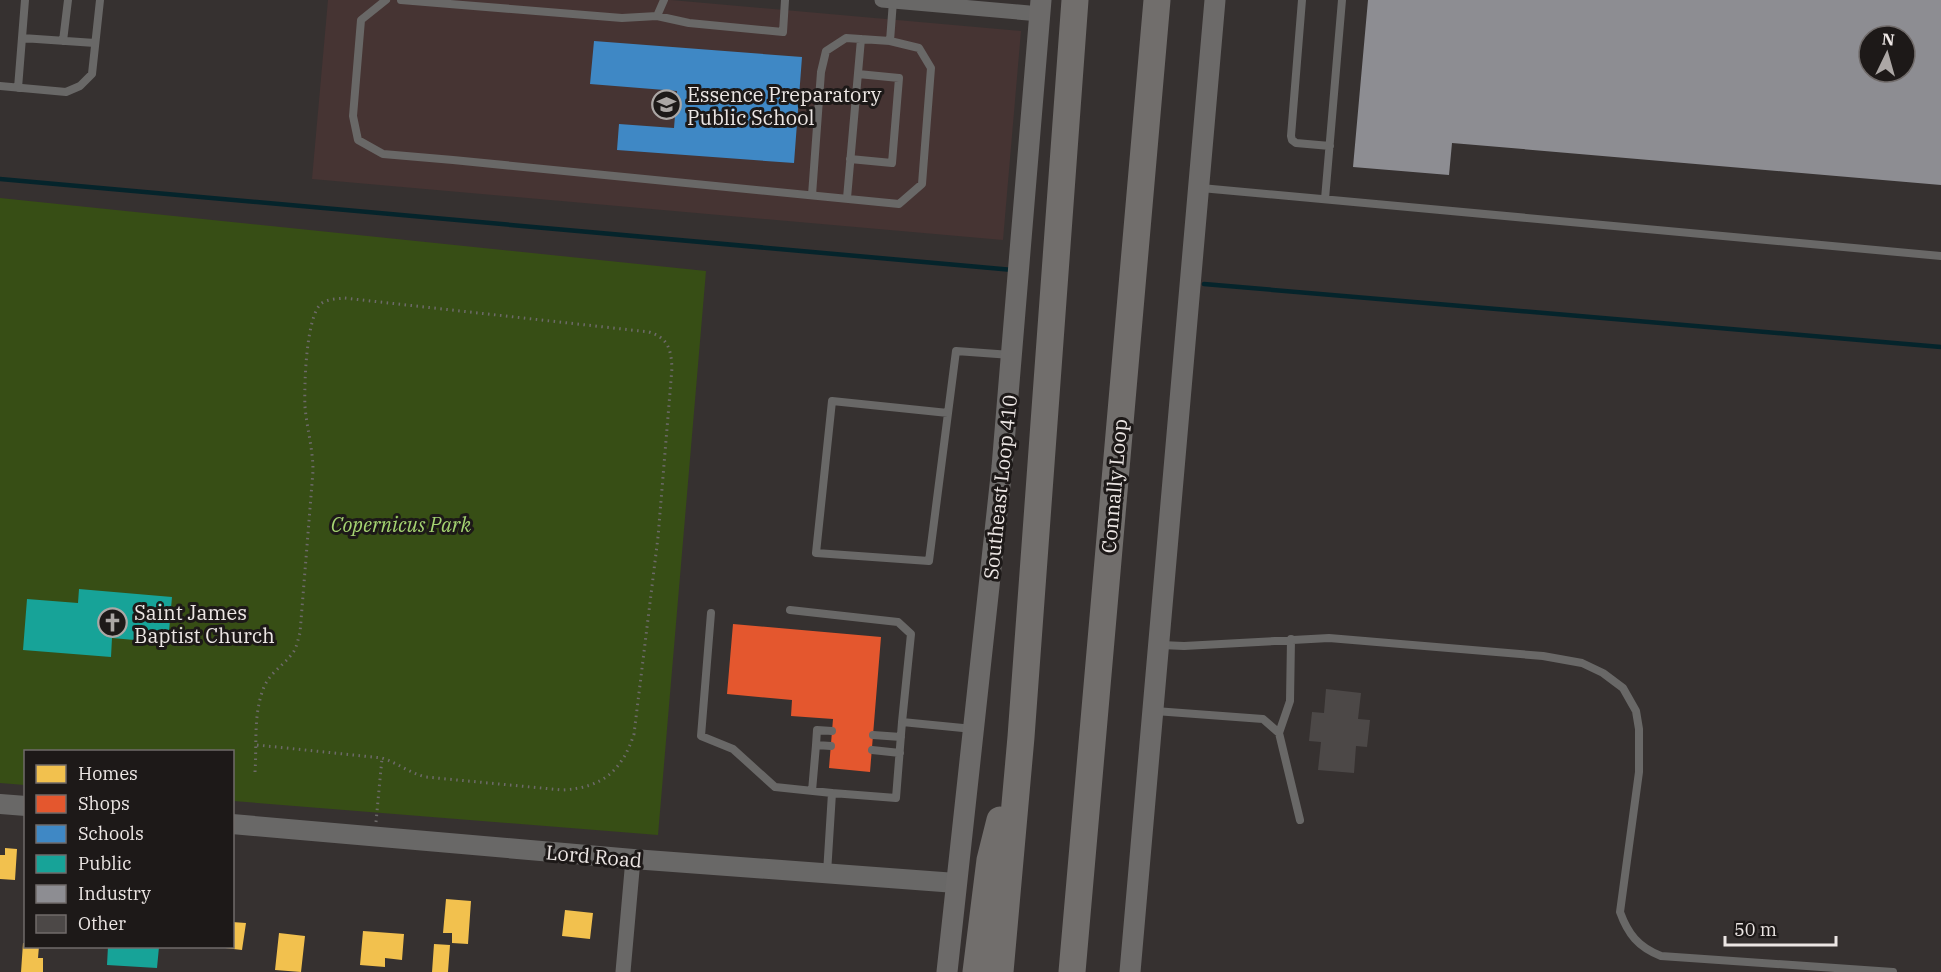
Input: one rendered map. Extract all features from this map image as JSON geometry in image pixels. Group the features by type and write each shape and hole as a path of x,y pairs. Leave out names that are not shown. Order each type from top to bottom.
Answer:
{"highway":[{"path":"1000,972 1021,737 1075,0"},
{"name":"Connally Loop","path":"1072,972 1157,0"},
{"path":"976,972 990,860 1021,737"}],"main road":[{"path":"1130,972 1215,0"},
{"name":"Southeast Loop 410","path":"947,972 1013,355 1041,7"}],"street":[{"path":"887,0 1041,7"},
{"path":"0,804 24,806"},
{"name":"Lord Road","path":"234,824 827,875 956,883"},
{"path":"623,972 633,859"}],"lane":[{"path":"18,88 25,0"},
{"path":"63,41 68,0"},
{"path":"0,86 66,92 80,86 92,74 100,0"},
{"path":"386,0 361,20 353,116 358,140 383,154 899,204 922,184 931,68 919,48 890,41 846,38 826,51 821,72 812,195"},
{"path":"401,0 622,18 657,16 689,23 783,32 785,0"},
{"path":"657,16 664,0"},
{"path":"887,0 890,41"},
{"path":"1302,0 1291,136 1296,143 1330,146"},
{"path":"1325,200 1342,0"},
{"path":"22,38 95,43"},
{"path":"847,198 861,39"},
{"path":"850,159 892,163 899,78 858,74"},
{"path":"1199,188 1941,256"},
{"path":"948,413 832,401 816,553 929,561 956,351 1013,355"},
{"path":"711,613 701,736 733,750 775,787 896,798 911,634 898,622 790,610"},
{"path":"1159,645 1184,646 1329,638 1543,656 1581,663 1603,673 1623,688 1636,711 1639,729 1639,772 1620,912 1625,927 1634,940 1648,951 1661,956 1893,972"},
{"path":"1291,639 1290,701 1279,733 1300,820"},
{"path":"1153,711 1263,719 1279,733"},
{"path":"902,722 974,729"},
{"path":"812,791 817,730 832,731"},
{"path":"873,735 901,737"},
{"path":"816,745 831,746"},
{"path":"872,750 900,753"},
{"path":"827,875 832,793"}],"path":[{"path":"255,771 256,720 264,687 278,667 294,652 300,633 313,471 313,452 305,410 305,396 310,324 314,311 321,303 344,298 649,332 658,335 670,347 672,368 658,537 634,734 622,763 610,775 596,784 579,789 562,790 426,777 414,774 393,761 382,758 257,745"},
{"path":"375,837 382,758"}],"shaded area":[{"name":"Essence Preparatory Public School","path":"328,0 671,0 1021,31 1003,240 312,179"}],"green space":[{"name":"Copernicus Park","path":"0,198 706,271 658,835 234,801 234,750 24,750 24,785 0,783"}],"building: Homes":[{"path":"5,848 17,849 15,880 0,879 0,855 5,855"},
{"path":"446,899 471,901 468,944 452,943 452,933 443,933"},
{"path":"565,910 593,913 590,939 562,936"},
{"path":"234,922 246,923 242,950 225,948 234,948"},
{"path":"363,931 404,934 402,960 385,958 385,967 360,965"},
{"path":"279,933 305,936 301,972 275,970"},
{"path":"23,943 24,948 39,948 38,958 43,958 43,972 21,972"},
{"path":"434,944 450,945 448,972 432,972"}],"building: Shops":[{"path":"733,624 881,637 870,772 829,768 833,719 791,716 792,700 727,694"}],"building: Schools":[{"path":"594,41 802,57 794,163 617,150 619,124 674,128 677,91 590,84"}],"building: Public":[{"path":"79,589 172,597 168,643 112,638 111,657 23,650 27,599 78,603"},
{"path":"108,948 159,948 157,968 107,965"}],"building: Industry":[{"path":"1368,0 1941,0 1941,185 1452,143 1449,175 1353,167"}],"building: Other":[{"path":"1326,689 1361,693 1358,719 1370,720 1367,747 1356,746 1354,773 1318,770 1321,742 1309,741 1312,712 1324,713"}],"waterway":[{"path":"0,179 1013,270"},
{"path":"1204,284 1941,347"}],"place":[{"name":"Essence Preparatory Public School","path":"666,105"},
{"name":"Saint James Baptist Church","path":"113,623"}]}
